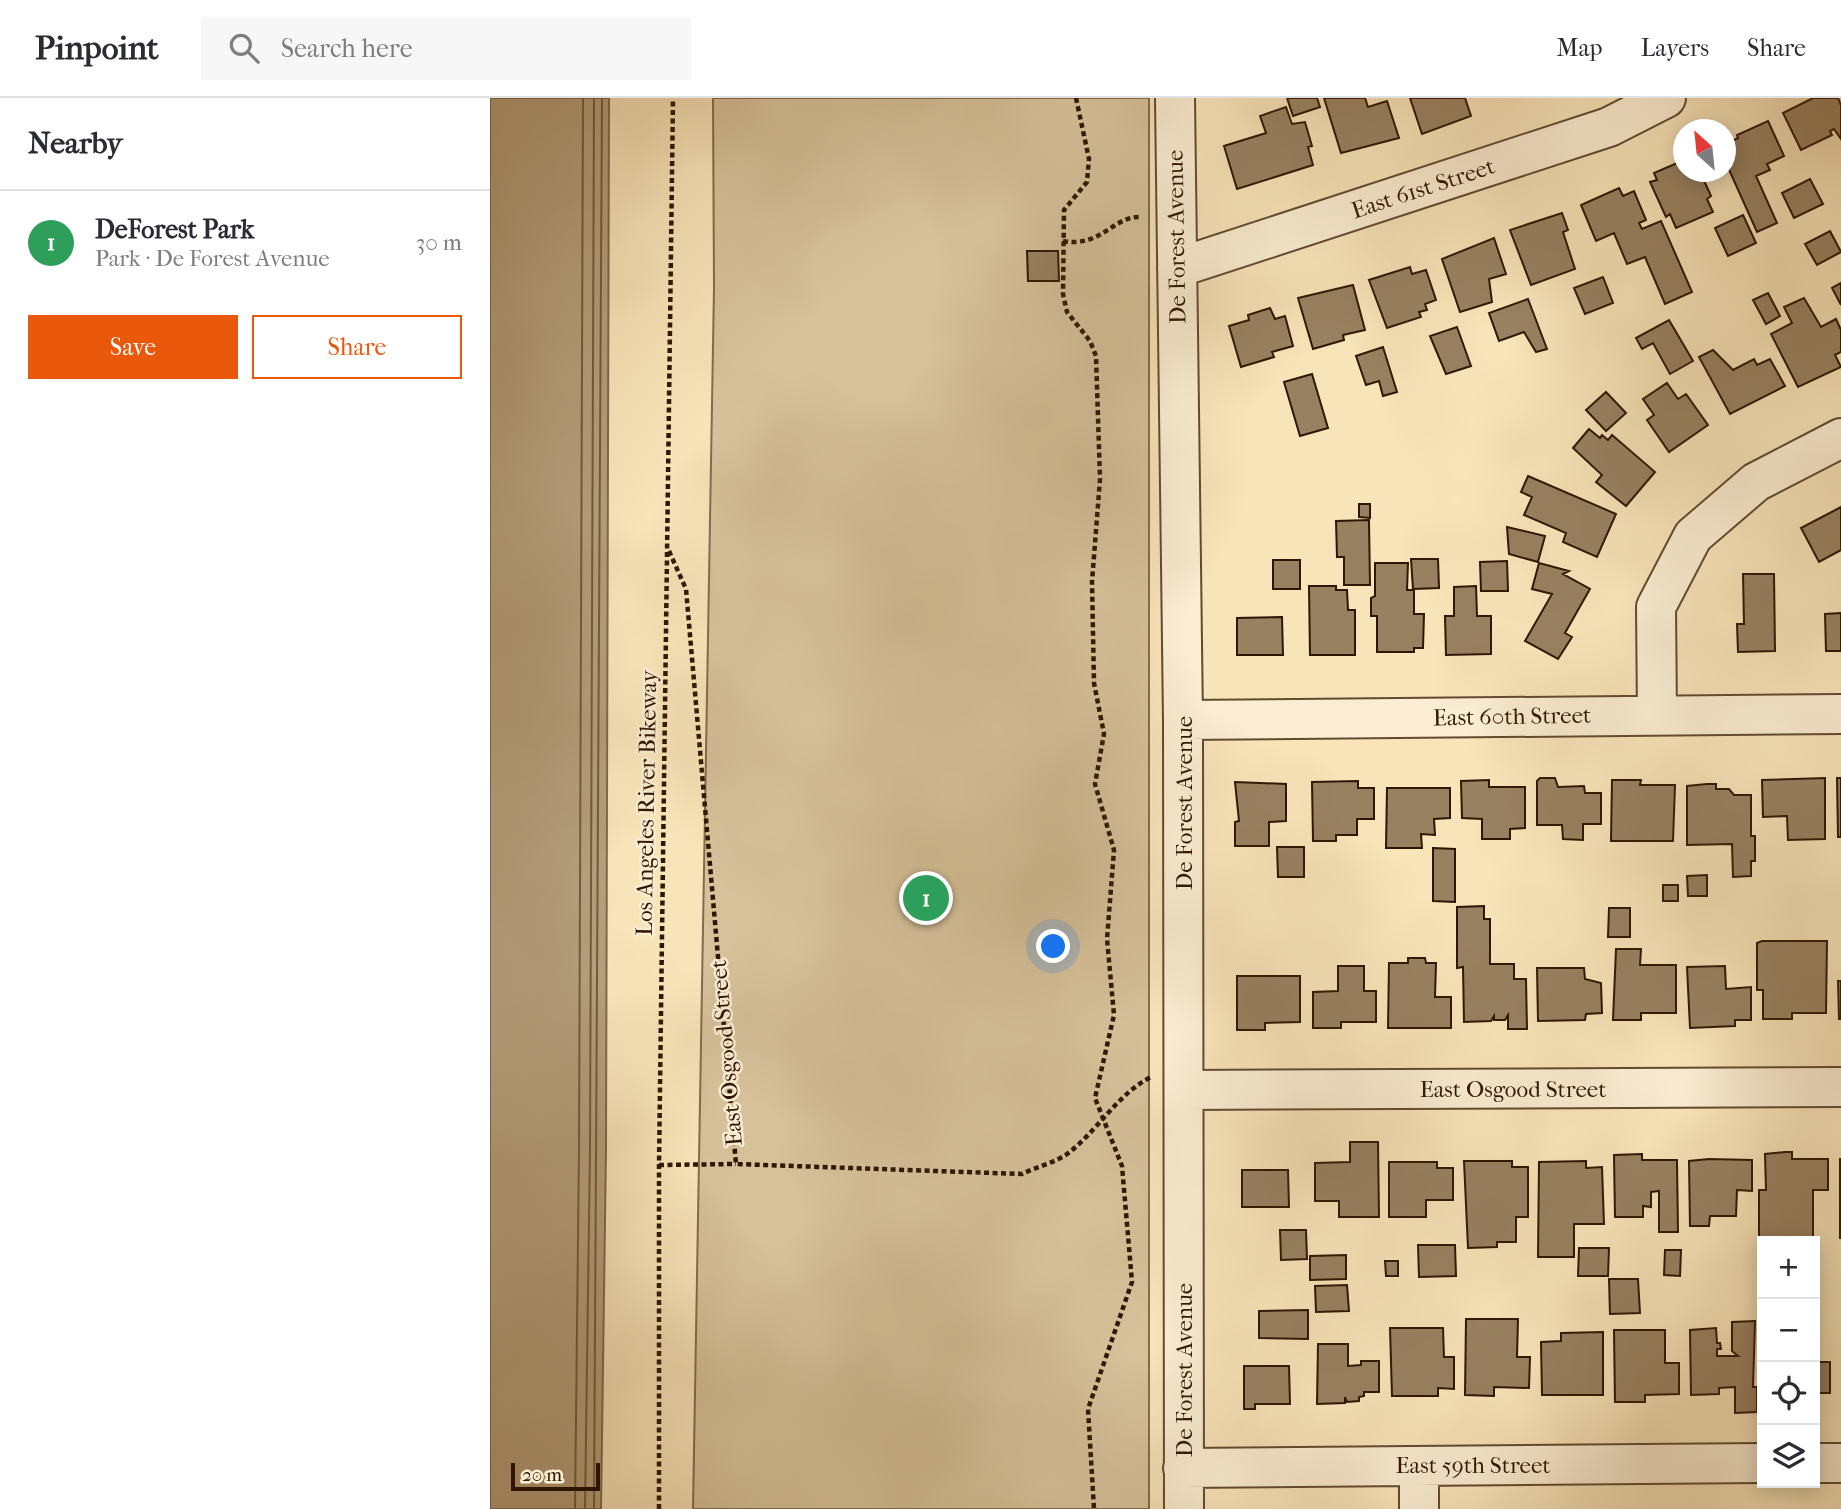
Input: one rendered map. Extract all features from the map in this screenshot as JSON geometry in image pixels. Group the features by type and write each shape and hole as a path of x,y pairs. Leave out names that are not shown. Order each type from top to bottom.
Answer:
{"street":[{"name":"De Forest Avenue","path":"1175,98 1183,720 1184,1509"},
{"name":"East 61st Street","path":"1177,268 1609,127 1665,98"},
{"path":"1657,715 1656,607 1693,536 1756,482 1841,438"},
{"name":"East 60th Street","path":"1183,720 1841,714"},
{"name":"East Osgood Street","path":"1185,1081 1841,1087"},
{"path":"1820,1463 1841,1462"},
{"name":"East 59th Street","path":"1183,1468 1757,1463"},
{"path":"1419,1466 1419,1509"}],"path":[{"name":"Los Angeles River Bikeway","path":"659,1509 659,1165 673,98"},
{"path":"1076,98 1089,159 1087,182 1064,210 1063,294 1067,312 1090,341 1096,356 1100,479 1092,582 1094,683 1104,734 1095,784 1114,850 1107,939 1114,1015 1095,1098 1122,1166 1132,1282 1088,1409 1094,1509"},
{"path":"1063,241 1087,242 1128,218 1149,218"},
{"name":"East Osgood Street","path":"667,547 686,589 736,1164 1021,1174 1065,1155 1103,1119 1124,1094 1150,1077 1185,1081"},
{"path":"659,1165 736,1164"}],"shaded area":[{"path":"713,98 1149,98 1149,1509 693,1509 714,288"}],"water":[{"path":"490,98 609,98 606,1150 601,1509 490,1509"}],"building":[{"path":"1287,98 1317,98 1320,107 1293,116"},
{"path":"1324,98 1365,98 1368,107 1387,101 1399,138 1341,153"},
{"path":"1410,98 1465,98 1471,116 1422,134"},
{"path":"1813,98 1838,98 1841,105 1841,139 1834,129 1830,131 1832,135 1801,150 1783,113"},
{"path":"1286,107 1292,124 1305,122 1312,146 1308,147 1313,165 1237,189 1224,146 1266,133 1260,116"},
{"path":"1768,121 1784,156 1767,164 1770,170 1756,176 1777,223 1757,232 1735,182 1737,135"},
{"path":"1673,165 1673,182 1705,182 1711,196 1707,199 1713,212 1676,228 1670,214 1666,217 1650,182 1657,180 1654,173"},
{"path":"1810,179 1823,204 1794,218 1782,193"},
{"path":"1619,188 1623,196 1634,191 1646,220 1639,223 1642,229 1661,221 1692,292 1665,304 1645,257 1627,264 1614,233 1596,241 1581,205"},
{"path":"1562,213 1568,230 1563,232 1575,269 1531,285 1510,230"},
{"path":"1743,215 1756,243 1728,256 1715,228"},
{"path":"1830,231 1841,252 1817,265 1805,244"},
{"path":"1494,238 1506,274 1489,279 1492,302 1460,312 1442,259"},
{"path":"1027,251 1058,251 1059,281 1028,281"},
{"path":"1410,267 1412,274 1426,270 1436,300 1425,304 1427,310 1419,312 1421,317 1387,328 1369,280"},
{"path":"1603,277 1613,303 1585,314 1574,288"},
{"path":"1841,283 1841,305 1832,288"},
{"path":"1353,285 1365,330 1343,335 1344,340 1313,349 1298,298"},
{"path":"1768,293 1780,316 1766,324 1753,300"},
{"path":"1804,298 1821,327 1836,319 1841,330 1841,352 1835,355 1841,367 1798,387 1771,334 1792,323 1784,307"},
{"path":"1528,299 1547,349 1536,352 1524,332 1499,341 1489,313"},
{"path":"1270,308 1275,319 1285,316 1293,346 1272,352 1274,357 1241,367 1229,326 1249,320 1248,315"},
{"path":"1669,320 1693,361 1670,374 1653,343 1642,349 1636,338"},
{"path":"1457,327 1471,366 1446,374 1430,336"},
{"path":"1383,347 1397,392 1383,396 1379,381 1366,385 1356,356"},
{"path":"1713,350 1733,370 1754,359 1757,365 1770,359 1785,386 1730,414 1699,357"},
{"path":"1312,374 1328,428 1300,436 1284,382"},
{"path":"1667,383 1678,399 1686,394 1708,425 1669,452 1647,420 1654,415 1643,399"},
{"path":"1606,392 1626,413 1606,431 1586,410"},
{"path":"1589,429 1600,438 1602,435 1608,440 1612,435 1655,472 1626,506 1596,482 1602,475 1573,448"},
{"path":"1528,476 1616,514 1597,557 1563,542 1566,533 1524,515 1532,497 1521,492"},
{"path":"1359,504 1370,504 1370,518 1359,517"},
{"path":"1841,507 1841,550 1819,562 1801,528"},
{"path":"1369,520 1370,585 1344,585 1344,557 1337,557 1336,521"},
{"path":"1507,527 1545,536 1538,562 1509,554"},
{"path":"1411,559 1438,559 1439,588 1413,589"},
{"path":"1273,560 1300,560 1300,589 1273,589"},
{"path":"1507,561 1508,591 1481,591 1480,562"},
{"path":"1375,563 1408,563 1407,590 1414,590 1414,614 1424,614 1423,648 1414,648 1414,652 1377,652 1377,616 1371,616 1371,598 1375,596"},
{"path":"1539,563 1569,571 1563,574 1590,589 1565,633 1572,637 1558,659 1525,641 1552,594 1532,589"},
{"path":"1743,574 1774,574 1775,651 1738,652 1737,624 1744,624"},
{"path":"1309,586 1336,586 1336,590 1347,590 1348,610 1355,610 1355,655 1310,655"},
{"path":"1476,586 1477,616 1491,616 1491,654 1446,655 1445,616 1454,616 1454,587"},
{"path":"1841,613 1841,651 1826,651 1825,614"},
{"path":"1282,617 1283,655 1237,655 1237,618"},
{"path":"1540,778 1555,778 1558,787 1584,786 1585,793 1601,793 1601,824 1583,824 1583,840 1563,839 1562,825 1537,825 1537,781"},
{"path":"1825,778 1825,839 1788,840 1787,816 1763,817 1762,780"},
{"path":"1837,778 1841,778 1841,837 1838,837"},
{"path":"1489,780 1489,787 1525,787 1525,828 1510,829 1510,839 1482,839 1482,819 1462,818 1461,781"},
{"path":"1612,780 1641,780 1640,785 1675,785 1673,841 1611,841"},
{"path":"1358,781 1358,788 1374,788 1374,819 1357,819 1357,835 1336,835 1336,841 1313,841 1312,782"},
{"path":"1235,782 1286,784 1286,821 1269,822 1269,846 1235,846 1235,822 1239,821"},
{"path":"1716,784 1716,789 1729,789 1734,795 1751,795 1751,836 1755,836 1755,861 1751,861 1751,876 1733,877 1732,844 1687,845 1687,786"},
{"path":"1387,788 1450,788 1450,818 1434,819 1435,835 1421,834 1422,848 1386,848"},
{"path":"1277,847 1304,847 1304,877 1278,877"},
{"path":"1433,848 1455,849 1455,902 1433,901"},
{"path":"1707,875 1707,896 1688,896 1687,876"},
{"path":"1663,885 1678,885 1678,901 1663,901"},
{"path":"1484,906 1484,919 1490,919 1490,964 1514,964 1514,979 1526,979 1527,1029 1508,1029 1508,1015 1505,1020 1494,1020 1494,1016 1491,1021 1464,1022 1463,967 1457,968 1457,907"},
{"path":"1609,908 1630,908 1630,937 1608,937"},
{"path":"1827,941 1826,1013 1792,1013 1792,1019 1763,1019 1763,990 1757,990 1757,943"},
{"path":"1616,949 1641,949 1640,965 1676,965 1676,1013 1641,1013 1641,1020 1613,1020"},
{"path":"1408,958 1425,958 1426,963 1436,963 1435,997 1451,997 1451,1028 1388,1028 1389,963 1408,963"},
{"path":"1338,966 1364,966 1364,991 1376,991 1376,1022 1341,1022 1341,1028 1313,1028 1313,992 1338,991"},
{"path":"1725,966 1726,989 1751,987 1751,1020 1735,1020 1735,1026 1690,1028 1687,967"},
{"path":"1537,968 1584,968 1585,979 1601,983 1602,1013 1586,1014 1585,1020 1538,1021"},
{"path":"1237,976 1300,976 1300,1022 1265,1023 1265,1030 1237,1030"},
{"path":"1838,981 1841,981 1841,1019 1839,1019"},
{"path":"1350,1142 1378,1142 1379,1217 1339,1217 1339,1201 1315,1201 1315,1163 1350,1162"},
{"path":"1792,1152 1792,1159 1828,1159 1828,1190 1813,1190 1813,1236 1759,1236 1759,1190 1766,1190 1765,1154"},
{"path":"1642,1154 1642,1160 1677,1160 1678,1232 1659,1232 1659,1191 1651,1192 1651,1207 1643,1206 1643,1217 1615,1217 1614,1155"},
{"path":"1841,1159 1841,1238 1840,1238"},
{"path":"1752,1160 1752,1191 1737,1190 1736,1216 1710,1216 1709,1226 1690,1226 1689,1161"},
{"path":"1464,1161 1512,1161 1512,1167 1528,1167 1528,1217 1516,1217 1516,1242 1497,1242 1497,1247 1468,1248"},
{"path":"1586,1161 1586,1168 1602,1167 1604,1224 1574,1224 1574,1257 1538,1257 1539,1162"},
{"path":"1389,1162 1437,1162 1437,1168 1453,1168 1453,1200 1426,1200 1426,1217 1389,1217"},
{"path":"1242,1170 1288,1170 1289,1207 1242,1207"},
{"path":"1280,1230 1306,1230 1307,1259 1281,1260"},
{"path":"1418,1245 1455,1245 1456,1276 1419,1277"},
{"path":"1579,1248 1609,1248 1608,1276 1578,1276"},
{"path":"1665,1250 1681,1250 1680,1276 1664,1275"},
{"path":"1346,1255 1346,1279 1310,1280 1310,1256"},
{"path":"1385,1261 1398,1261 1398,1276 1386,1276"},
{"path":"1609,1279 1638,1279 1640,1313 1610,1314"},
{"path":"1347,1285 1349,1311 1316,1312 1315,1286"},
{"path":"1308,1310 1308,1339 1259,1338 1259,1311"},
{"path":"1466,1319 1518,1319 1517,1357 1530,1357 1529,1388 1494,1387 1494,1396 1465,1395"},
{"path":"1755,1321 1753,1387 1757,1387 1757,1412 1735,1413 1735,1387 1719,1388 1719,1394 1691,1395 1690,1330 1716,1328 1717,1343 1720,1343 1721,1349 1717,1349 1717,1356 1738,1356 1732,1351 1732,1322"},
{"path":"1390,1328 1443,1328 1444,1357 1454,1357 1454,1389 1438,1388 1438,1396 1392,1396"},
{"path":"1614,1330 1665,1330 1665,1363 1679,1363 1679,1394 1645,1395 1645,1402 1615,1402"},
{"path":"1603,1332 1603,1395 1542,1395 1541,1342 1561,1341 1561,1333"},
{"path":"1318,1344 1348,1344 1348,1366 1361,1365 1361,1361 1379,1361 1379,1392 1364,1392 1359,1401 1347,1402 1345,1397 1345,1403 1317,1404"},
{"path":"1820,1362 1830,1362 1830,1393 1820,1393"},
{"path":"1244,1366 1289,1366 1290,1404 1255,1404 1255,1409 1244,1409"}],"place":[{"name":"DeForest Park","path":"926,898"}]}
